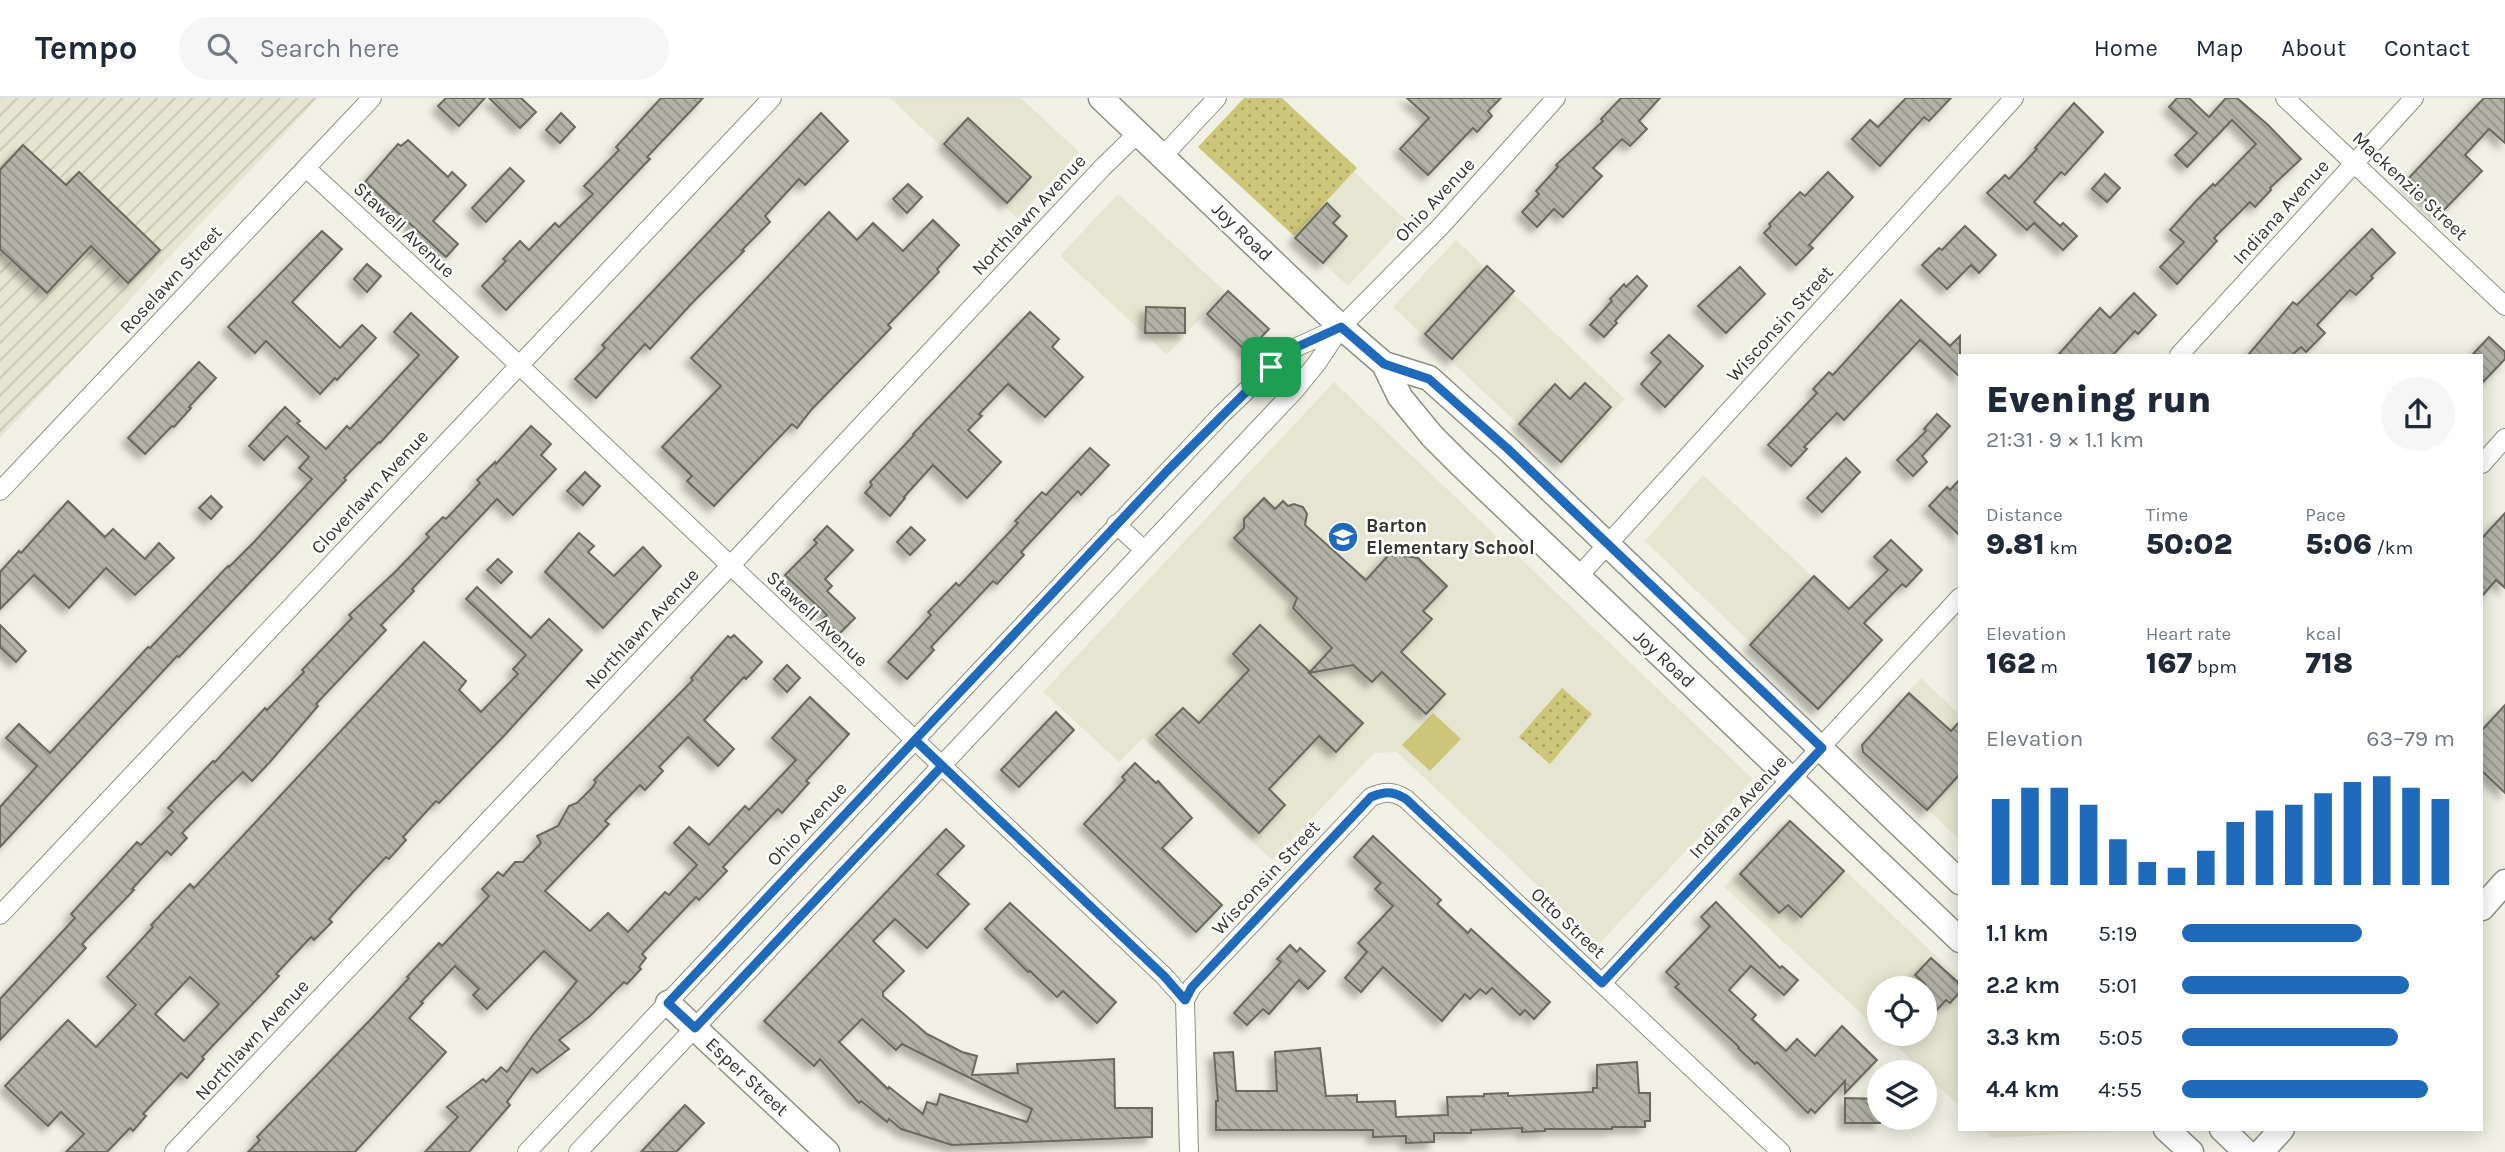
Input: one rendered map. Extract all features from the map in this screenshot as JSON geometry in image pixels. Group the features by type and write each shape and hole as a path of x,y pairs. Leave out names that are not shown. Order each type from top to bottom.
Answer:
{"street":[{"name":"Roselawn Street","path":"0,491 372,98"},
{"name":"Cloverlawn Avenue","path":"0,915 772,98"},
{"name":"Joy Road","path":"1101,98 1341,327 1384,364 1429,379 1508,449 1958,880"},
{"path":"1163,156 1217,98"},
{"name":"Ohio Avenue","path":"578,1152 1295,390 1341,327 1436,230 1556,98"},
{"name":"Wisconsin Street","path":"1577,578 2014,98"},
{"name":"Mackenzie Street","path":"2285,98 2505,306"},
{"name":"Indiana Avenue","path":"2180,354 2414,98"},
{"name":"Northlawn Avenue","path":"174,1152 730,566 1059,213 1138,133"},
{"name":"Stawell Avenue","path":"306,168 519,365 1164,976 1185,1000"},
{"name":"Ohio Avenue","path":"527,1152 1221,415 1271,367 1297,347 1341,327"},
{"name":"Joy Road","path":"1384,364 1400,397 1432,436 1577,578 1958,938"},
{"path":"2483,463 2505,438"},
{"path":"1116,524 1144,550"},
{"name":"Indiana Avenue","path":"1602,983 1958,599"},
{"name":"Wisconsin Street","path":"1185,1000 1192,987 1371,797 1384,792"},
{"name":"Otto Street","path":"1384,792 1395,792 1406,799 1781,1152"},
{"path":"2483,907 2505,882"},
{"path":"1185,1000 1189,1152"},
{"name":"Esper Street","path":"668,1003 827,1152"},
{"path":"2168,1131 2191,1152"},
{"path":"2224,1131 2246,1152"},
{"path":"2262,1152 2281,1131"}],"shaded area":[{"path":"0,98 318,98 0,438"},
{"path":"890,98 1021,98 1079,152 1017,218"},
{"path":"1244,98 1282,98 1357,168 1294,236 1198,147"},
{"path":"1353,171 1408,222 1348,286 1294,236"},
{"path":"1118,194 1225,291 1167,355 1060,256"},
{"path":"1456,240 1625,399 1563,466 1393,307"},
{"name":"Barton Elementary School","path":"1334,382 1753,779 1599,944 1397,752 1374,753 1272,860 1143,738 1119,762 1043,692"},
{"path":"1703,475 1880,639 1817,707 1645,541"},
{"path":"1921,678 1958,713 1958,838 1864,750 1864,741"},
{"path":"1562,688 1592,714 1550,764 1519,737"},
{"path":"1433,713 1461,739 1430,771 1402,745"},
{"path":"1788,818 1958,976 1958,1105 1937,1085 1937,1060 1911,1060 1896,1046 1937,1046 1937,976 1867,976 1867,1019 1724,887"},
{"path":"1985,1131 2122,1131 1992,1138"}],"building":[{"path":"446,98 485,98 459,126 438,106"},
{"path":"489,98 521,98 536,112 520,128"},
{"path":"661,98 703,98 647,157 650,159 506,310 482,286 506,261 503,259 520,241 529,250 555,223 559,227 593,194 584,186 619,150 616,147"},
{"path":"1407,98 1501,98 1488,111 1492,116 1477,132 1473,128 1428,175 1400,149 1429,118"},
{"path":"1621,98 1660,98 1639,121 1647,129 1630,146 1622,139 1593,168 1602,176 1563,217 1554,209 1537,227 1522,212 1539,194 1536,191 1558,167 1556,165 1603,121 1601,119"},
{"path":"1906,98 1951,98 1929,121 1924,117 1880,166 1852,139 1870,120 1878,127"},
{"path":"2177,98 2189,98 2209,117 2226,98 2237,98 2301,159 2270,188 2255,207 2250,202 2214,238 2217,241 2177,284 2160,267 2184,242 2170,230 2213,184 2215,186 2256,144 2232,120 2187,167 2175,155 2197,133 2169,107"},
{"path":"2484,98 2505,98 2505,143 2489,129 2465,155 2482,171 2440,214 2406,181"},
{"path":"2074,103 2103,132 2065,175 2061,172 2034,202 2060,226 2063,223 2077,236 2063,250 2034,223 2027,230 1987,193 2005,175 2009,179"},
{"path":"561,113 575,127 560,143 546,130"},
{"path":"821,113 848,141 805,185 799,179 765,216 770,222 742,250 744,251 650,349 645,344 596,398 575,379 605,348 602,345"},
{"path":"968,118 1031,177 1007,203 944,144"},
{"path":"408,140 448,177 452,172 466,185 433,221 458,244 446,257 365,182 398,144 401,146"},
{"path":"23,145 66,185 79,172 160,250 128,283 91,246 47,293 0,249 0,170"},
{"path":"510,168 524,181 486,222 472,208"},
{"path":"1828,172 1853,197 1809,245 1813,248 1796,265 1764,233 1771,226 1769,224 1800,192 1805,196"},
{"path":"2105,174 2120,188 2107,202 2092,189"},
{"path":"908,184 922,197 907,213 893,199"},
{"path":"1327,203 1340,216 1333,223 1347,236 1323,263 1295,238"},
{"path":"829,212 857,240 873,223 903,251 933,220 959,245 937,269 939,272 888,325 891,328 797,428 792,424 714,506 687,481 692,476 662,447 721,386 691,358"},
{"path":"1965,226 1996,255 1979,273 1971,265 1947,289 1922,265 1939,248 1942,250"},
{"path":"2372,229 2395,253 2356,295 2350,290 2317,325 2325,333 2306,352 2301,347 2293,354 2249,354 2293,302 2297,305"},
{"path":"322,231 342,249 292,302 340,348 362,325 376,338 337,380 335,378 320,394 266,341 255,353 228,327"},
{"path":"367,264 381,276 367,292 354,279"},
{"path":"1487,266 1514,291 1452,359 1425,334"},
{"path":"1740,267 1765,294 1726,333 1698,306"},
{"path":"1637,276 1647,286 1604,337 1590,325 1624,284 1626,287"},
{"path":"1228,291 1269,329 1247,352 1207,314"},
{"path":"2134,293 2156,315 2138,334 2135,331 2114,354 2059,354 2100,308 2110,318"},
{"path":"1901,300 1950,346 1960,336 1958,375 1920,340 1844,420 1837,413 1804,447 1807,449 1791,466 1768,445 1817,393 1813,389 1829,372 1833,375"},
{"path":"1146,307 1185,308 1185,333 1145,333"},
{"path":"1030,312 1059,339 1052,347 1083,377 1045,417 1008,384 979,414 982,416 968,430 1001,462 967,498 933,465 890,516 865,493 872,485 870,482"},
{"path":"411,313 458,357 380,443 344,478 346,480 279,552 179,657 177,656 0,847 0,807 37,766 6,738 19,724 50,753 148,647 150,648 255,541 312,479 299,468 309,457 287,436 264,460 249,446 285,407 300,421 297,423 326,449 347,426 350,429 419,355 394,332"},
{"path":"1669,335 1703,366 1665,407 1641,384 1661,362 1651,353"},
{"path":"2489,337 2505,352 2505,359 2483,382 2483,354 2473,354"},
{"path":"199,362 216,378 174,427 145,454 128,438"},
{"path":"1585,383 1611,407 1561,462 1519,424 1555,384 1570,399"},
{"path":"1937,414 1950,426 1922,456 1927,462 1913,476 1897,460 1926,431 1924,429"},
{"path":"531,426 551,444 541,455 556,469 513,515 497,499 412,589 414,591 381,625 386,630 316,704 318,706 269,763 252,781 243,772 182,833 187,838 171,855 167,851 82,944 86,948 0,1040 0,999 75,918 71,914 137,842 141,845 173,812 168,808 265,708 267,710 304,672 302,670 352,618 349,615 429,537 426,534 443,517 446,519 480,483 477,480 495,462 496,464"},
{"path":"1090,448 1109,465 1081,495 1078,491 1021,552 1024,555 997,584 993,581 931,647 934,650 907,679 888,662 931,615 928,612 956,583 959,586 1018,523 1015,521 1042,492 1046,495"},
{"path":"1846,458 1860,472 1822,512 1807,498"},
{"path":"585,472 600,486 583,505 567,491"},
{"path":"1958,481 1958,534 1929,506 1947,487 1950,490"},
{"path":"211,496 222,507 211,519 199,508"},
{"path":"1264,498 1275,509 1283,501 1288,506 1294,504 1303,507 1307,514 1305,525 1366,580 1395,548 1404,556 1418,558 1447,586 1423,611 1432,619 1401,652 1445,694 1426,714 1382,672 1372,682 1353,665 1309,673 1363,723 1336,752 1319,736 1269,789 1285,805 1259,833 1156,735 1183,708 1199,723 1249,670 1233,654 1260,625 1310,672 1332,648 1293,608 1297,598 1234,538 1244,528 1244,519"},
{"path":"68,501 105,537 113,529 145,559 159,543 174,558 135,595 106,568 69,608 34,575 0,609 0,572"},
{"path":"2505,513 2505,588 2496,580 2483,595 2483,537"},
{"path":"827,526 853,550 825,579 832,586 827,591 855,618 839,634 823,619 827,615 785,575 817,543 814,540"},
{"path":"911,527 925,540 910,555 897,542"},
{"path":"579,533 594,546 588,552 614,576 643,547 661,566 603,628 545,572"},
{"path":"1891,540 1922,570 1906,587 1902,584 1864,623 1882,640 1818,709 1750,645 1814,576 1849,609 1888,570 1874,557"},
{"path":"498,559 512,572 501,583 487,570"},
{"path":"477,587 531,638 549,619 582,650 502,738 439,803 436,801 403,837 406,840 389,859 386,857 329,919 332,922 314,940 311,937 276,974 279,976 202,1057 204,1059 187,1078 181,1073 143,1114 146,1116 133,1131 130,1128 107,1152 66,1152 84,1134 61,1112 48,1126 5,1086 68,1020 96,1047 136,1005 107,977 153,927 151,925 190,884 194,888 424,642 466,681 459,690 481,712 518,674 513,669 526,655 466,599","holes":["190,977 219,1004 184,1041 155,1014"]},
{"path":"0,625 26,651 16,662 0,647"},
{"path":"734,635 762,662 746,679 744,677 704,720 734,749 718,766 688,737 659,767 663,771 645,790 640,785 605,821 609,824 545,891 590,931 608,913 628,932 665,892 669,895 697,865 674,843 689,827 709,845 745,806 749,810 796,760 772,738 810,697 849,734 806,781 809,783 782,813 778,809 723,867 727,871 699,900 696,897 642,954 646,958 639,967 641,969 627,984 624,982 590,1016 559,1040 569,1049 537,1073 532,1068 507,1102 510,1105 469,1152 425,1152 458,1117 447,1107 483,1079 486,1082 501,1067 507,1072 577,981 544,951 487,1009 473,995 479,989 455,966 409,1018 446,1052 355,1152 248,1152 260,1140 257,1137 371,1019 439,943 442,946 489,896 482,889 498,872 503,876 515,862 523,862 541,843 537,836 558,826 569,806 577,803 592,788 596,782 594,780 693,680 691,678 728,636 731,638"},
{"path":"787,665 800,678 787,692 774,679"},
{"path":"1909,693 1951,731 1958,723 1958,776 1927,810 1863,752 1862,745"},
{"path":"2505,705 2505,793 2483,772 2483,729"},
{"path":"1056,712 1074,730 1019,787 1001,770"},
{"path":"1135,763 1156,783 1158,781 1192,818 1162,848 1222,905 1196,932 1084,824 1125,780 1122,777"},
{"path":"1790,821 1844,871 1801,917 1788,905 1779,913 1740,874"},
{"path":"946,829 964,846 937,874 969,904 927,948 895,919 873,941 904,971 883,992 883,996 927,1034 962,1052 977,1056 972,1075 1018,1073 1017,1064 1114,1059 1115,1108 1152,1108 1152,1137 952,1145 901,1129 889,1119 887,1122 861,1101 859,1103 820,1059 814,1066 764,1021","holes":["862,1019 896,1050 902,1044 1032,1109 1027,1122 940,1094 937,1105 927,1102 923,1114 889,1087 888,1089 839,1042"]},
{"path":"1373,836 1441,900 1437,904 1468,933 1471,929 1550,1002 1534,1019 1525,1010 1520,1015 1492,988 1486,994 1480,989 1470,999 1465,994 1442,1021 1383,967 1361,992 1345,978 1367,952 1358,943 1393,906 1375,889 1381,883 1354,857"},
{"path":"1716,902 1780,968 1782,966 1798,980 1784,995 1751,966 1729,990 1756,1015 1752,1019 1786,1051 1797,1039 1815,1056 1842,1026 1877,1060 1867,1060 1867,1070 1845,1093 1845,1081 1815,1113 1811,1109 1808,1113 1675,987 1679,984 1666,972 1710,926 1701,917"},
{"path":"1010,903 1116,1002 1097,1023 1063,991 1057,997 985,929"},
{"path":"1290,945 1297,952 1300,948 1325,971 1308,989 1299,980 1269,1014 1263,1009 1247,1025 1234,1013 1281,962 1277,959"},
{"path":"1931,958 1958,982 1958,994 1950,1003 1946,1000 1937,1010 1937,976 1916,976"},
{"path":"1320,1048 1326,1096 1357,1095 1357,1102 1395,1101 1396,1117 1448,1115 1447,1097 1593,1092 1593,1088 1597,1088 1597,1065 1637,1062 1639,1093 1650,1093 1650,1121 1645,1121 1645,1127 1612,1129 1545,1129 1522,1132 1522,1128 1434,1133 1434,1142 1406,1143 1406,1136 1373,1137 1373,1130 1216,1130 1218,1101 1214,1053 1233,1052 1236,1091 1277,1091 1275,1052"},
{"path":"1845,1098 1867,1099 1867,1123 1845,1123"},
{"path":"685,1105 704,1123 676,1152 641,1152"}],"place":[{"name":"Barton Elementary School","path":"1343,537"}],"route":[{"path":"1271,367 1168,470 930,722 915,740 942,766 695,1028 668,1003 915,740 1164,976 1185,1000 1192,987 1371,797 1384,792 1395,792 1406,799 1602,983 1822,748 1508,449 1429,379 1384,364 1341,327 1297,347 1271,367"}]}
